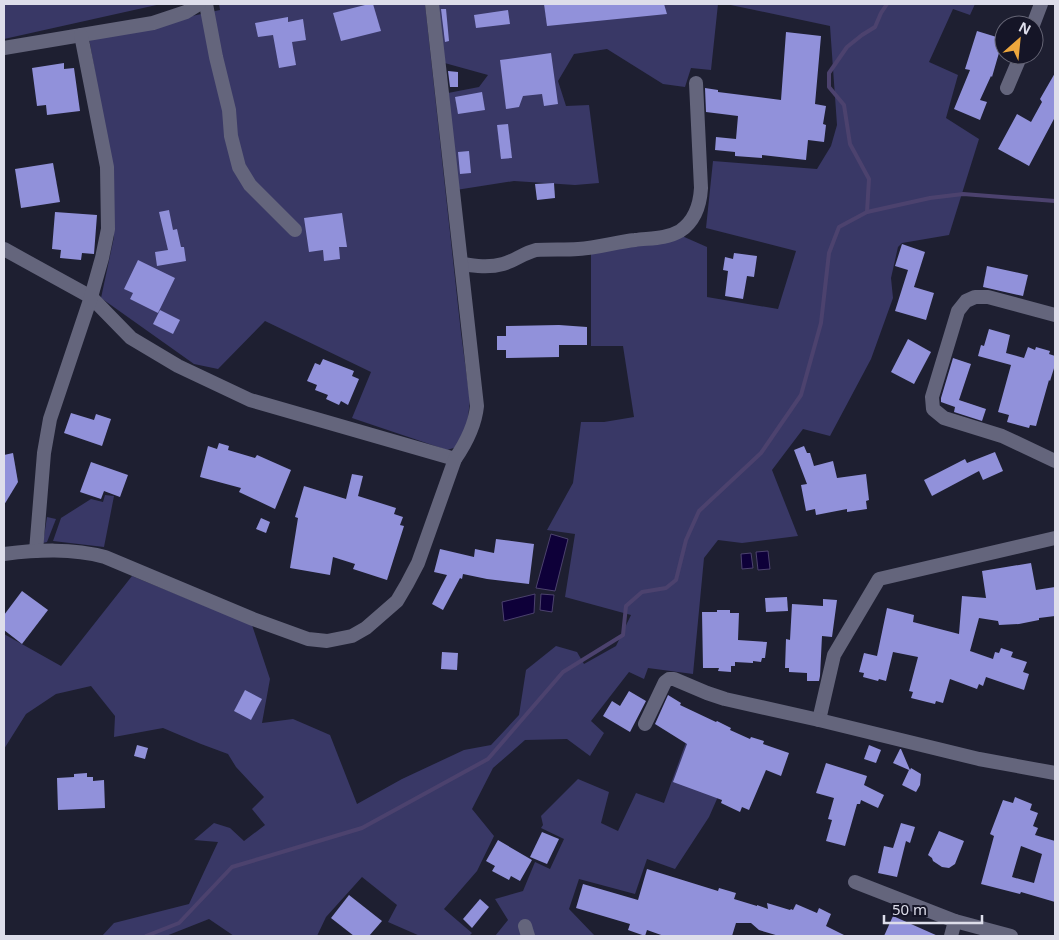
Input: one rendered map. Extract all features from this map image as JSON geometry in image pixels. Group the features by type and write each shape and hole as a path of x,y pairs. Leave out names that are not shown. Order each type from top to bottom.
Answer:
{"street":[{"path":"4,48 153,23 186,12 199,4"},
{"path":"206,4 229,110 231,136 239,167 250,185 295,230"},
{"path":"4,554 36,550 92,553 253,619 308,639 327,641 352,636 366,628 397,600 418,563 455,459 465,444 472,428 477,406 432,4"},
{"path":"36,550 44,453 50,419 91,297 108,229 107,167 80,35"},
{"path":"1008,88 1017,65"},
{"path":"462,264 492,266 503,264 536,250 579,249 658,238 668,236 680,230 694,217 701,198 696,83"},
{"path":"4,250 91,297 131,338 178,366 250,400 455,459"},
{"path":"1055,315 988,297 975,297 966,301 958,311 932,397 934,409 944,418 1002,436 1055,461"},
{"path":"819,720 834,655 879,579 1055,538"},
{"path":"645,724 665,682 669,679 674,679 725,699 979,759 1055,773"},
{"path":"855,882 955,921 1011,936"},
{"path":"951,936 955,921"}],"shaded area":[{"path":"4,4 161,4 4,39"},
{"path":"219,4 425,4 470,400 467,426 457,447 447,450 352,418 371,372 265,321 218,369 194,364 101,298 114,237 107,144 89,38 220,10"},
{"path":"435,4 718,4 711,70 691,68 685,87 663,84 607,49 574,54 558,81 566,106 589,105 599,183 575,185 514,181 456,190 448,93 479,87 488,75 441,62"},
{"path":"726,4 975,4 970,15 953,9 929,62 958,75 946,118 979,139 949,235 902,243 898,247 891,278 893,298 871,359 830,436 803,429 772,470 798,536 742,543 718,540 704,558 693,674 648,668 644,679 629,672 591,721 604,733 590,756 567,739 525,740 493,768 472,809 494,836 477,871 444,909 472,933 469,936 420,936 388,922 397,905 362,877 326,917 317,936 234,936 209,919 166,936 102,936 114,923 189,904 218,842 194,840 214,823 230,828 244,841 265,825 252,809 264,797 236,767 228,754 163,728 114,737 115,716 91,686 56,694 26,714 4,749 4,634 61,666 132,576 252,625 270,679 262,723 293,719 330,735 357,804 402,779 464,750 491,745 519,715 526,670 556,646 577,652 584,664 616,646 631,615 565,597 575,534 547,530 573,483 581,422 604,422 634,417 623,346 591,346 591,252 682,236 707,247 707,297 778,309 796,251 706,228 713,161 817,169 831,146 837,125 830,26"},
{"path":"105,495 114,496 104,547 53,541 61,518 91,499 103,502"},
{"path":"47,517 56,519 47,542 43,543"},
{"path":"551,534 568,539 555,591 536,588"},
{"path":"768,551 770,569 758,570 756,552"},
{"path":"751,553 753,568 742,569 741,554"},
{"path":"535,594 534,613 504,621 502,602"},
{"path":"541,594 554,595 552,612 540,610"},
{"path":"686,742 732,765 709,817 675,869 647,859 635,894 579,879 569,909 595,936 495,936 508,920 495,899 523,891 535,862 550,869 564,839 541,828 543,825 541,816 578,779 609,792 601,823 618,831 636,793 664,803"}],"building":[{"path":"373,4 381,31 341,41 333,13"},
{"path":"544,4 664,4 667,14 547,26"},
{"path":"441,9 446,9 449,41 445,42"},
{"path":"508,10 510,24 476,28 474,15"},
{"path":"288,17 288,22 303,19 306,40 292,42 296,65 279,68 273,35 258,37 255,23"},
{"path":"977,31 994,36 995,65 992,77 980,100 987,102 980,120 954,109 970,70 965,69"},
{"path":"786,32 821,36 815,104 826,106 823,124 826,125 824,142 808,140 806,160 762,155 762,158 735,156 735,152 715,150 716,137 736,139 738,116 706,112 705,88 718,90 718,92 781,100"},
{"path":"551,53 558,104 544,106 542,94 523,96 519,107 506,109 500,60"},
{"path":"64,63 64,69 74,68 80,111 47,115 46,105 37,106 32,68"},
{"path":"448,71 458,72 458,87 450,87"},
{"path":"1055,73 1055,117 1029,166 998,149 1017,114 1031,122 1042,102 1040,99"},
{"path":"482,92 485,110 458,114 455,97"},
{"path":"508,124 512,158 501,159 497,125"},
{"path":"469,151 471,173 460,174 458,152"},
{"path":"53,163 60,202 21,208 15,169"},
{"path":"554,183 555,198 537,200 535,184"},
{"path":"169,210 173,230 177,229 181,247 184,247 186,261 157,266 155,252 168,250 159,212"},
{"path":"55,212 97,215 94,254 82,253 81,260 60,258 61,250 52,249"},
{"path":"342,213 347,247 339,247 340,259 324,261 323,250 309,252 304,218"},
{"path":"902,244 925,252 914,287 934,293 926,320 895,311 908,270 895,266"},
{"path":"734,253 757,256 754,277 747,276 743,299 725,296 728,271 723,270 725,257 733,259"},
{"path":"138,260 175,278 158,313 130,299 133,293 124,289"},
{"path":"987,266 1028,275 1023,296 983,287"},
{"path":"160,310 180,320 173,334 153,324"},
{"path":"559,325 587,327 587,345 559,345 559,357 506,358 506,350 497,350 497,336 506,336 506,326"},
{"path":"989,329 1010,335 1006,353 1024,358 1028,347 1035,350 1036,347 1050,351 1049,354 1055,356 1055,365 1036,426 1030,425 1029,428 1007,422 1009,415 998,412 1011,365 978,356 981,345 984,346"},
{"path":"908,339 931,352 914,384 891,372"},
{"path":"953,358 971,364 959,400 986,409 982,421 954,412 955,407 941,402"},
{"path":"323,359 354,371 352,376 359,379 348,405 341,401 339,405 326,399 328,395 315,390 317,385 307,381 315,363 320,365"},
{"path":"71,413 94,420 96,414 111,419 102,446 64,433"},
{"path":"219,443 229,446 228,450 255,458 257,455 291,470 275,509 239,492 241,488 200,477 208,446 217,449"},
{"path":"804,446 807,453 810,453 814,466 833,461 837,478 866,474 869,500 866,501 867,509 847,512 847,509 816,515 815,509 806,511 801,485 807,484 794,450"},
{"path":"995,452 1003,471 983,480 979,471 932,496 924,480 965,459 967,463"},
{"path":"13,453 18,482 4,505 4,455"},
{"path":"91,462 128,475 120,497 104,491 101,499 80,492"},
{"path":"352,474 363,476 358,496 396,508 394,514 403,517 400,525 404,526 387,580 353,569 355,564 333,557 330,575 290,568 298,518 295,517 304,486 346,499"},
{"path":"261,518 270,522 266,533 256,529"},
{"path":"496,539 534,544 529,584 463,574 462,579 460,578 443,610 432,604 447,575 434,572 440,549 474,557 475,549 494,553"},
{"path":"1031,563 1036,590 1055,587 1055,616 1039,618 1039,620 1019,624 999,625 998,621 979,618 970,651 993,659 995,652 999,653 1001,648 1013,652 1011,657 1027,662 1023,672 1029,674 1024,690 986,677 983,686 979,684 977,689 950,679 943,703 936,701 935,704 911,698 913,692 909,691 918,657 893,652 886,681 863,677 864,673 859,672 864,653 877,656 887,608 914,615 913,622 959,634 962,596 986,598 982,571"},
{"path":"22,591 48,610 22,644 4,630 4,615"},
{"path":"787,597 788,611 766,612 765,598"},
{"path":"823,599 837,600 832,637 822,636 819,681 807,681 807,673 789,672 789,668 785,668 786,639 790,640 792,604 823,606"},
{"path":"717,610 730,610 730,613 739,613 738,640 767,642 765,658 762,658 761,662 735,662 735,666 731,666 731,672 718,671 719,668 703,668 702,612 717,612"},
{"path":"442,652 458,653 457,670 441,669"},
{"path":"245,690 262,699 251,720 234,711"},
{"path":"629,691 646,701 630,732 603,716 612,701 620,706"},
{"path":"668,695 681,703 680,705 731,728 730,730 750,739 751,737 764,741 763,744 789,753 781,776 766,770 749,810 742,807 740,812 721,803 722,800 673,782 687,744 655,724"},
{"path":"137,745 148,748 145,759 134,756"},
{"path":"869,745 881,750 876,763 864,759"},
{"path":"900,749 910,770 911,768 921,774 920,785 916,792 902,785 909,770 893,763"},
{"path":"826,763 867,776 864,785 884,795 878,808 861,800 860,804 857,804 845,846 826,841 832,820 828,819 834,798 816,793"},
{"path":"87,773 87,777 93,777 93,781 104,780 105,808 58,810 57,778 74,777 74,774"},
{"path":"1015,797 1032,804 1030,810 1038,813 1033,826 1038,828 1035,835 1055,841 1055,902 1021,892 1020,894 981,884 994,836 990,834 1003,800 1013,803","holes":["1021,846 1042,854 1034,883 1012,877"]},
{"path":"901,823 915,827 910,843 906,841 897,877 878,873 884,846 893,848"},
{"path":"939,831 964,841 955,864 949,868 942,867 928,855"},
{"path":"542,832 559,839 547,864 530,857"},
{"path":"498,840 532,860 520,881 511,876 509,880 492,871 495,866 486,861"},
{"path":"647,869 718,891 719,888 736,893 734,899 768,909 767,903 790,910 793,910 796,904 817,913 819,908 831,914 826,926 846,936 779,936 759,930 751,923 736,923 732,936 664,936 647,930 645,936 628,930 630,924 576,908 583,884 638,900"},
{"path":"349,895 382,921 369,936 354,936 331,918"},
{"path":"480,899 489,907 472,928 463,919"},
{"path":"893,916 938,936 884,936"}],"waterway":[{"path":"867,212 869,179 850,144 844,105 829,87 829,73 847,47 875,27 887,4"},
{"path":"146,936 179,923 232,867 362,828 488,759 563,672 623,635 626,606 642,592 666,588 676,580 686,540 699,511 761,453 801,395 821,323 829,253 839,227 867,212 930,198 963,194 1055,201"}]}
